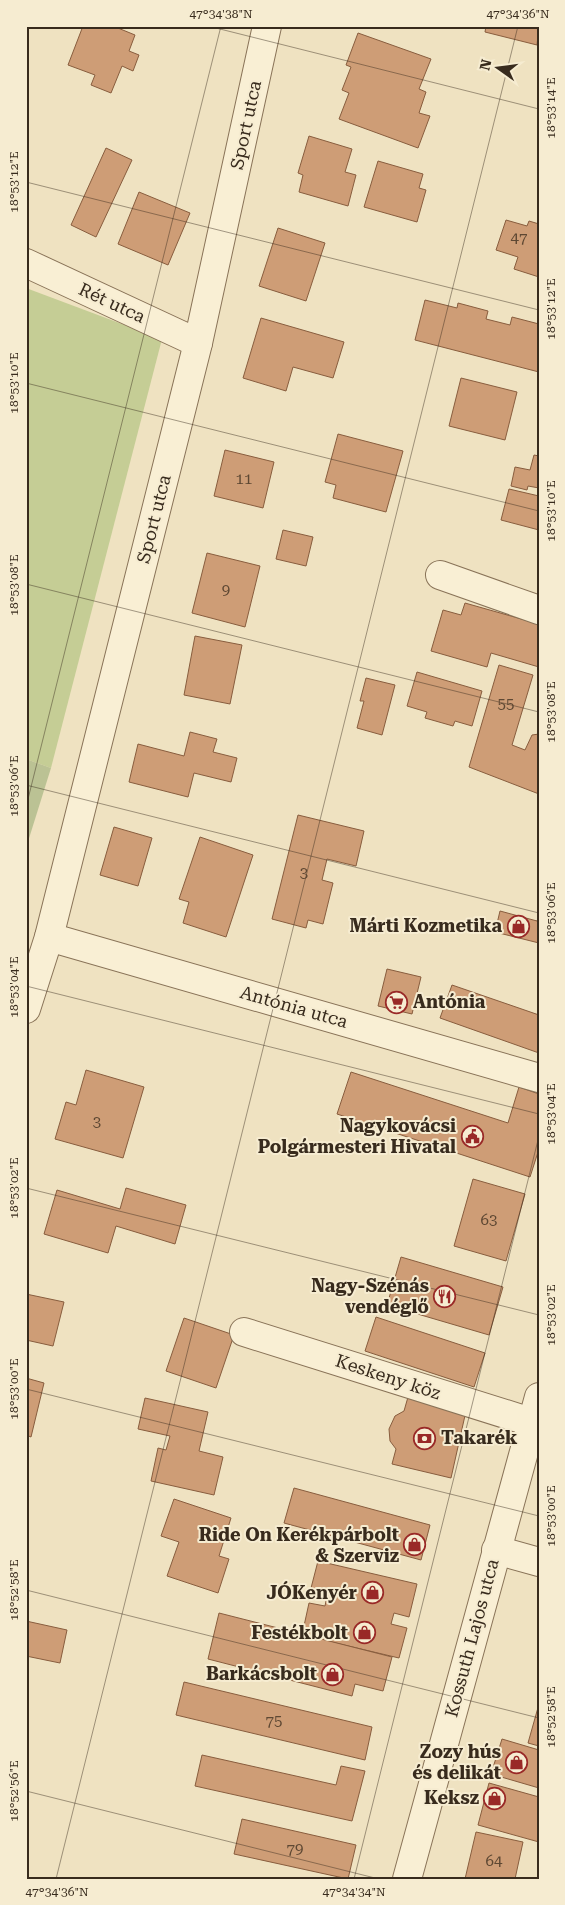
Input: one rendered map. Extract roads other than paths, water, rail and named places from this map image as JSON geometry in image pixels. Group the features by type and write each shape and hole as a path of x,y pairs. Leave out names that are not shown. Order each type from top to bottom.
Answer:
{"street":[{"name":"Sport utca","path":"26,1009 49,937 198,343 267,26"},
{"name":"Rét utca","path":"26,262 198,343"},
{"path":"440,575 539,610"},
{"name":"Antónia utca","path":"49,937 539,1078"},
{"name":"Keskeny köz","path":"244,1332 531,1422"},
{"name":"Kossuth Lajos utca","path":"407,1879 539,1397"},
{"path":"496,1550 539,1562"}],"place":[{"name":"Márti Kozmetika","path":"518,926"},
{"name":"Antónia","path":"397,1002"},
{"name":"Nagykovácsi Polgármesteri Hivatal","path":"472,1136"},
{"name":"Nagy-Szénás vendéglő","path":"445,1296"},
{"name":"Takarék","path":"425,1438"},
{"name":"Ride On Kerékpárbolt & Szerviz","path":"415,1545"},
{"name":"JÓKenyér","path":"373,1593"},
{"name":"Festékbolt","path":"364,1633"},
{"name":"Barkácsbolt","path":"333,1674"},
{"name":"Zozy hús és delikát","path":"517,1762"},
{"name":"Keksz","path":"495,1798"}]}
